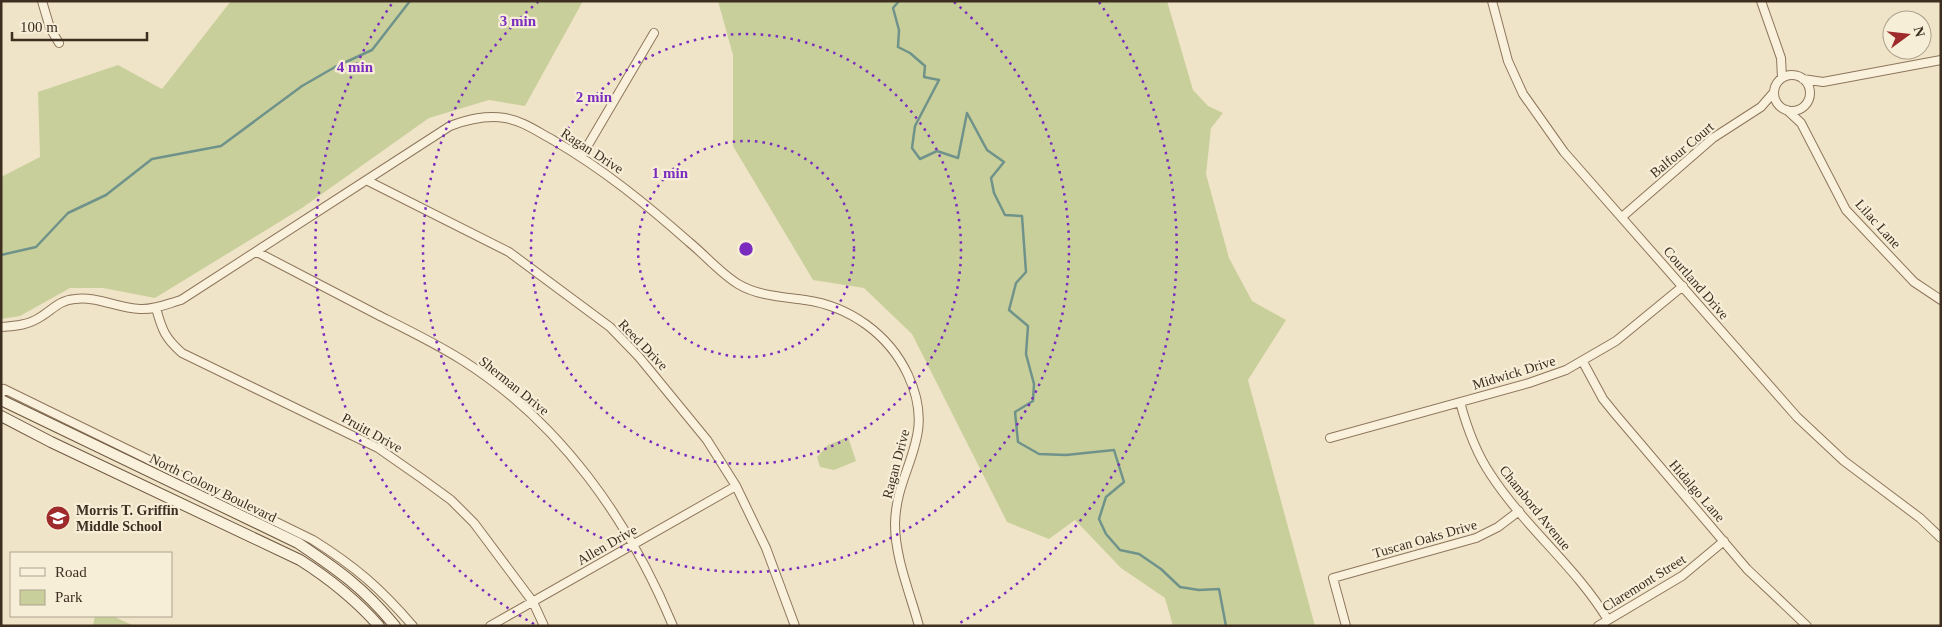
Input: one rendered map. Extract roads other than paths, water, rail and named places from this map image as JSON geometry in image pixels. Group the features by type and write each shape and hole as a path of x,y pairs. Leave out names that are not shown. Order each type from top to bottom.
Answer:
{"main road":[{"name":"North Colony Boulevard","path":"1,400 298,543 336,568 371,597 395,626"},
{"name":"North Colony Boulevard","path":"1,416 50,442 300,560 329,578 350,595 379,626"}],"street":[{"path":"42,1 50,28 59,43"},
{"name":"Courtland Drive","path":"1492,1 1508,61 1523,94 1564,152 1806,426 1854,469 1916,516 1941,538"},
{"path":"1761,1 1781,58 1793,75 1802,79 1823,82 1941,60"},
{"path":"581,157 654,33"},
{"path":"1781,58 1782,78"},
{"path":"1793,75 1782,78 1774,92 1777,104 1787,110 1798,110 1803,107 1810,93 1823,82"},
{"path":"1802,79 1810,93"},
{"name":"Balfour Court","path":"1622,217 1713,138 1761,107 1774,92"},
{"name":"Balfour Court","path":"1761,107 1777,104"},
{"path":"1801,124 1803,107"},
{"name":"Lilac Lane","path":"1787,110 1801,124 1846,210 1914,282 1941,300"},
{"name":"Ragan Drive","path":"1,327 25,325 42,316 56,304 73,298 93,298 140,309 156,308 181,300 368,181 450,126 478,117 508,119 527,125 581,157 646,204 737,284 773,296 818,302 838,308 872,328 892,348 909,377 917,401 920,421 913,459 897,500 895,524 897,548 919,626"},
{"name":"Reed Drive","path":"368,181 510,252 610,327 669,390 707,440 736,486 766,548 794,626"},
{"name":"Sherman Drive","path":"257,252 424,338 462,360 538,420 600,491 634,544 658,589 673,626"},
{"name":"Midwick Drive","path":"1330,438 1544,378 1583,362 1620,339 1682,286"},
{"name":"Pruitt Drive","path":"156,308 168,340 182,353 378,448 450,500 492,546 533,602 544,626"},
{"name":"Hidalgo Lane","path":"1583,362 1611,410 1762,585 1807,626"},
{"path":"1,394 4,390 313,540 346,561 381,590 413,626"},
{"name":"Chambord Avenue","path":"1460,402 1468,429 1484,464 1519,511 1594,598 1608,620"},
{"name":"Allen Drive","path":"490,626 736,486"},
{"name":"Tuscan Oaks Drive","path":"1346,626 1333,578 1476,538 1498,527 1519,511"},
{"name":"Claremont Street","path":"1598,626 1682,576 1724,542"}],"waterway":[{"path":"1,255 36,247 68,213 106,195 152,159 221,146 302,86 335,67 372,50 410,1"},
{"path":"899,1 893,8 899,30 898,47 910,53 925,66 924,77 939,80 915,126 912,148 920,159 937,151 958,158 967,113 987,150 1004,162 991,178 994,193 1005,215 1022,216 1026,272 1016,283 1009,310 1028,326 1026,354 1034,384 1033,401 1015,412 1018,442 1039,454 1066,455 1114,450 1124,482 1106,497 1099,519 1106,534 1120,550 1139,554 1161,569 1180,587 1199,590 1219,589 1226,626"}],"place":[{"name":"Morris T. Griffin Middle School","path":"58,518"}]}
